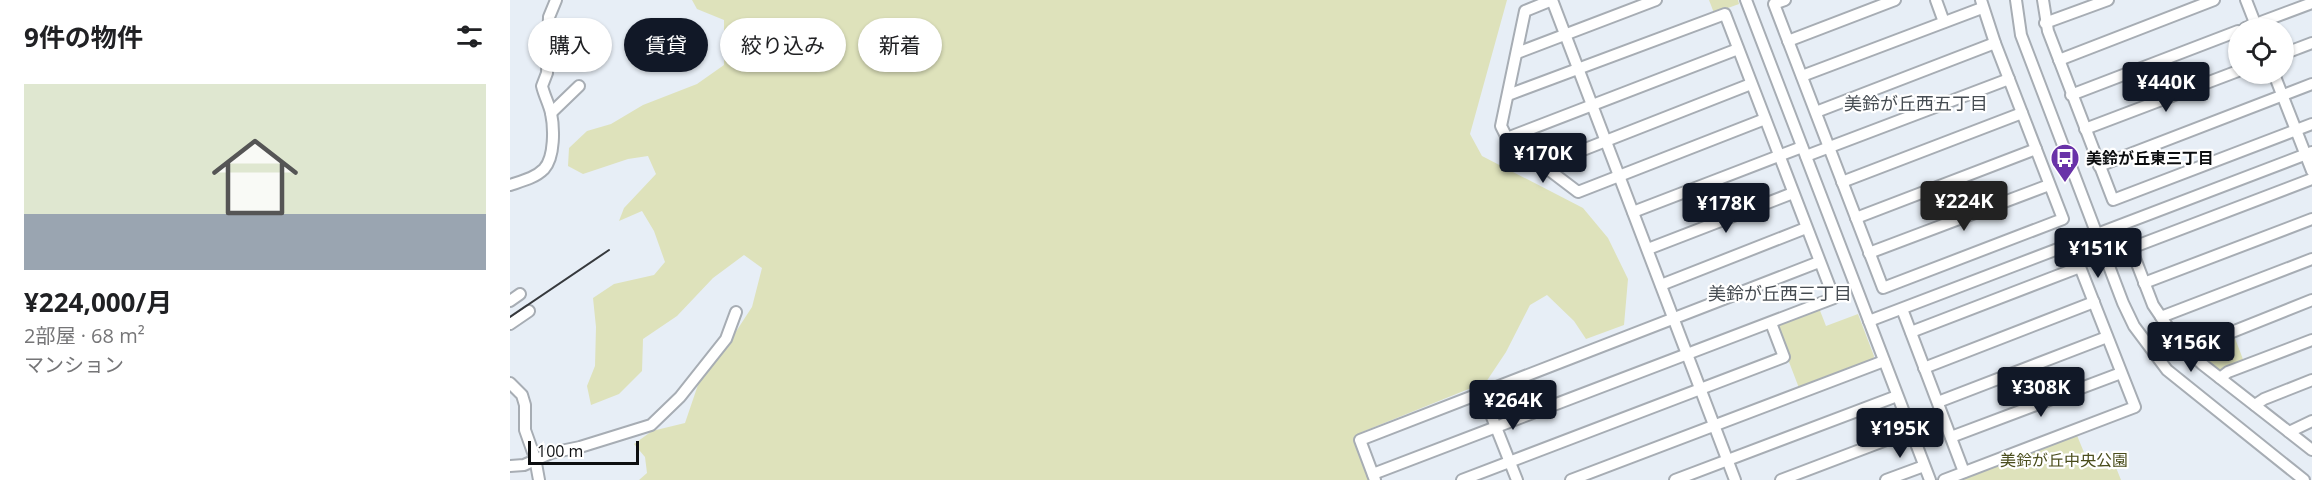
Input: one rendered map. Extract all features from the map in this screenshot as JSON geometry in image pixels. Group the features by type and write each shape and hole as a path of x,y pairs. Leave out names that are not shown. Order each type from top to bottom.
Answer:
{"street":[{"path":"510,185 530,178 544,169 549,161 551,113 542,86 548,73 549,18 555,0"},
{"path":"1736,480 1620,175 1592,105 1566,34 1552,0 1525,11 1502,126 1506,138 1578,192 1620,175 1765,119"},
{"path":"1517,53 1656,0"},
{"path":"1746,0 1929,480"},
{"path":"1785,0 1774,4 1883,288 2063,219 1982,4 1944,22 1802,76"},
{"path":"1788,41 1895,0"},
{"path":"1936,0 1944,22"},
{"path":"2016,0 2021,35 2123,303 2134,326 2167,370 2301,479"},
{"path":"2043,0 2045,23 2113,200 2312,124"},
{"path":"2045,23 2108,0"},
{"path":"2059,60 2214,0"},
{"path":"2246,0 2253,18"},
{"path":"2275,18 2312,3"},
{"path":"1508,96 1725,14 1834,298 1496,427 1374,477 1360,440 1820,262"},
{"path":"2072,95 2228,35"},
{"path":"1816,112 1995,43"},
{"path":"2294,50 2312,43"},
{"path":"1506,138 1738,49"},
{"path":"2085,129 2228,75"},
{"path":"1634,212 1779,156 1829,147 2009,79"},
{"path":"1542,166 1752,84"},
{"path":"2278,84 2296,130 2309,153 2312,171"},
{"path":"2099,166 2312,84"},
{"path":"551,113 579,86"},
{"path":"1842,182 2022,113"},
{"path":"1856,218 2036,149"},
{"path":"1869,321 2309,153"},
{"path":"2312,178 2131,248 2144,283 2161,317 2174,336 2220,378 2312,450"},
{"path":"1869,253 2049,184"},
{"path":"1648,249 1793,194"},
{"path":"2144,283 2312,219"},
{"path":"1661,285 1806,228"},
{"path":"2161,317 2312,259"},
{"path":"1911,332 2080,267 2135,407 1944,480"},
{"path":"510,301 520,294"},
{"path":"2187,350 2312,300"},
{"path":"1924,368 2094,302"},
{"path":"1902,309 1964,472"},
{"path":"510,324 529,311"},
{"path":"510,466 524,465 535,458 651,425 680,397 726,339 736,312"},
{"path":"1462,480 1784,357 1771,323"},
{"path":"1938,402 2107,337"},
{"path":"2220,378 2228,372 2312,340"},
{"path":"1571,480 1884,361"},
{"path":"1951,437 2121,373"},
{"path":"2255,405 2264,399 2312,380"},
{"path":"510,383 522,395 525,405 525,430 535,458 539,480"},
{"path":"1482,392 1517,480"},
{"path":"1675,480 1897,396"},
{"path":"2289,432 2312,421"},
{"path":"1781,480 1910,431"},
{"path":"1886,480 1924,465"}],"green space":[{"path":"692,0 1507,0 1470,134 1482,156 1583,208 1608,238 1628,279 1624,325 1586,339 1574,321 1547,295 1530,305 1506,352 1486,382 1362,432 1355,438 1369,480 639,480 647,473 645,457 634,444 652,431 685,423 701,376 752,307 762,268 744,255 713,278 677,316 643,339 642,371 619,394 591,405 587,386 595,366 596,327 593,298 614,284 654,275 665,262 654,231 642,211 619,221 624,208 656,174 648,156 628,159 583,174 568,166 569,148 587,131 611,124 643,105 697,84 720,68 720,72 846,72 846,18 720,18 697,9"},
{"path":"1709,0 1738,0 1739,4 1714,13"},
{"path":"1819,308 1826,326 1858,314 1874,356 1873,360 1799,388 1776,328 1779,322"},
{"path":"2233,333 2244,362 2218,369 2213,368 2195,354 2196,348"},
{"name":"美鈴が丘中央公園","path":"2076,433 2090,467 2113,460 2121,480 1958,480"}],"railway":[{"path":"510,317 609,250"}],"place":[{"name":"美鈴が丘東三丁目","path":"2065,184"}],"district":[{"name":"美鈴が丘西五丁目","path":"1916,103"},
{"name":"美鈴が丘西三丁目","path":"1780,293"}]}
